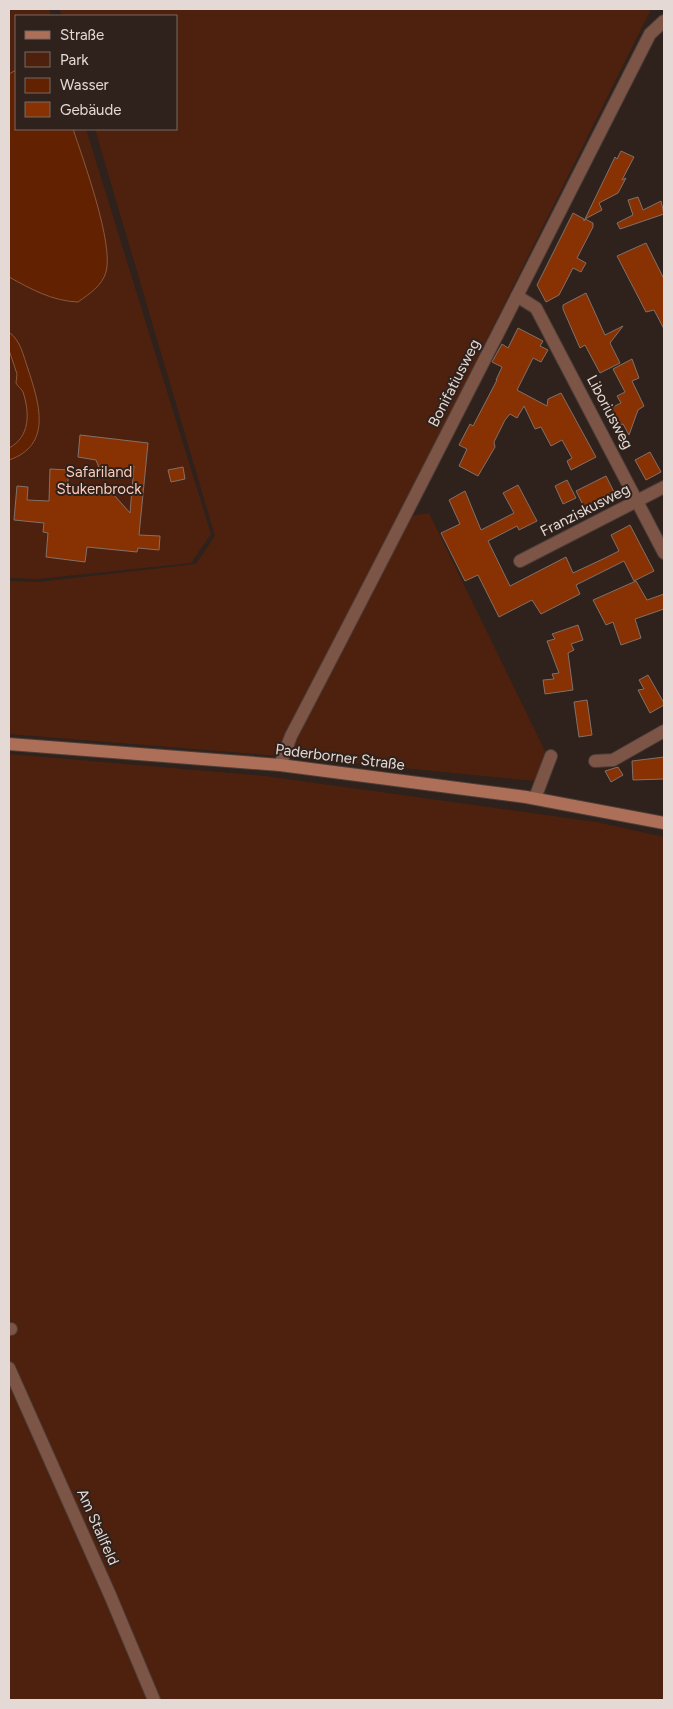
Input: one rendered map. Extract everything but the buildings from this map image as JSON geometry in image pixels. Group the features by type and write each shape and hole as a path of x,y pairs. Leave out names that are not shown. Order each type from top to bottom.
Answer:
{"main road":[{"name":"Paderborner Straße","path":"9,744 280,765 534,798 664,823"}],"street":[{"name":"Bonifatiusweg","path":"280,765 291,736 415,500 456,413 518,296 650,34 664,21"},
{"name":"Liboriusweg","path":"518,296 536,308 664,553"},
{"name":"Franziskusweg","path":"520,561 639,502 664,487"},
{"path":"595,761 613,760 664,731"},
{"path":"534,798 551,756"},
{"name":"Am Stallfeld","path":"9,1368 110,1595 154,1700"}],"green space":[{"name":"Safariland Stukenbrock","path":"9,9 49,9 51,15 15,15 15,130 86,130 211,534 191,563 38,579 9,578"},
{"path":"59,9 651,9 398,518 429,513 545,751 536,781 292,757 9,734 9,581 39,582 196,564 215,536 95,130 178,130 178,15 62,15"},
{"path":"9,754 265,776 596,822 664,837 664,1700 9,1700"}],"water":[{"path":"15,71 15,130 73,130 90,180 106,242 106,272 98,286 78,302 51,297 9,277 9,74"},
{"path":"9,332 19,344 23,354 36,395 39,422 37,434 32,444 23,453 9,460 9,448 21,438 25,431 27,408 23,392 16,383 17,374 9,350"}]}
